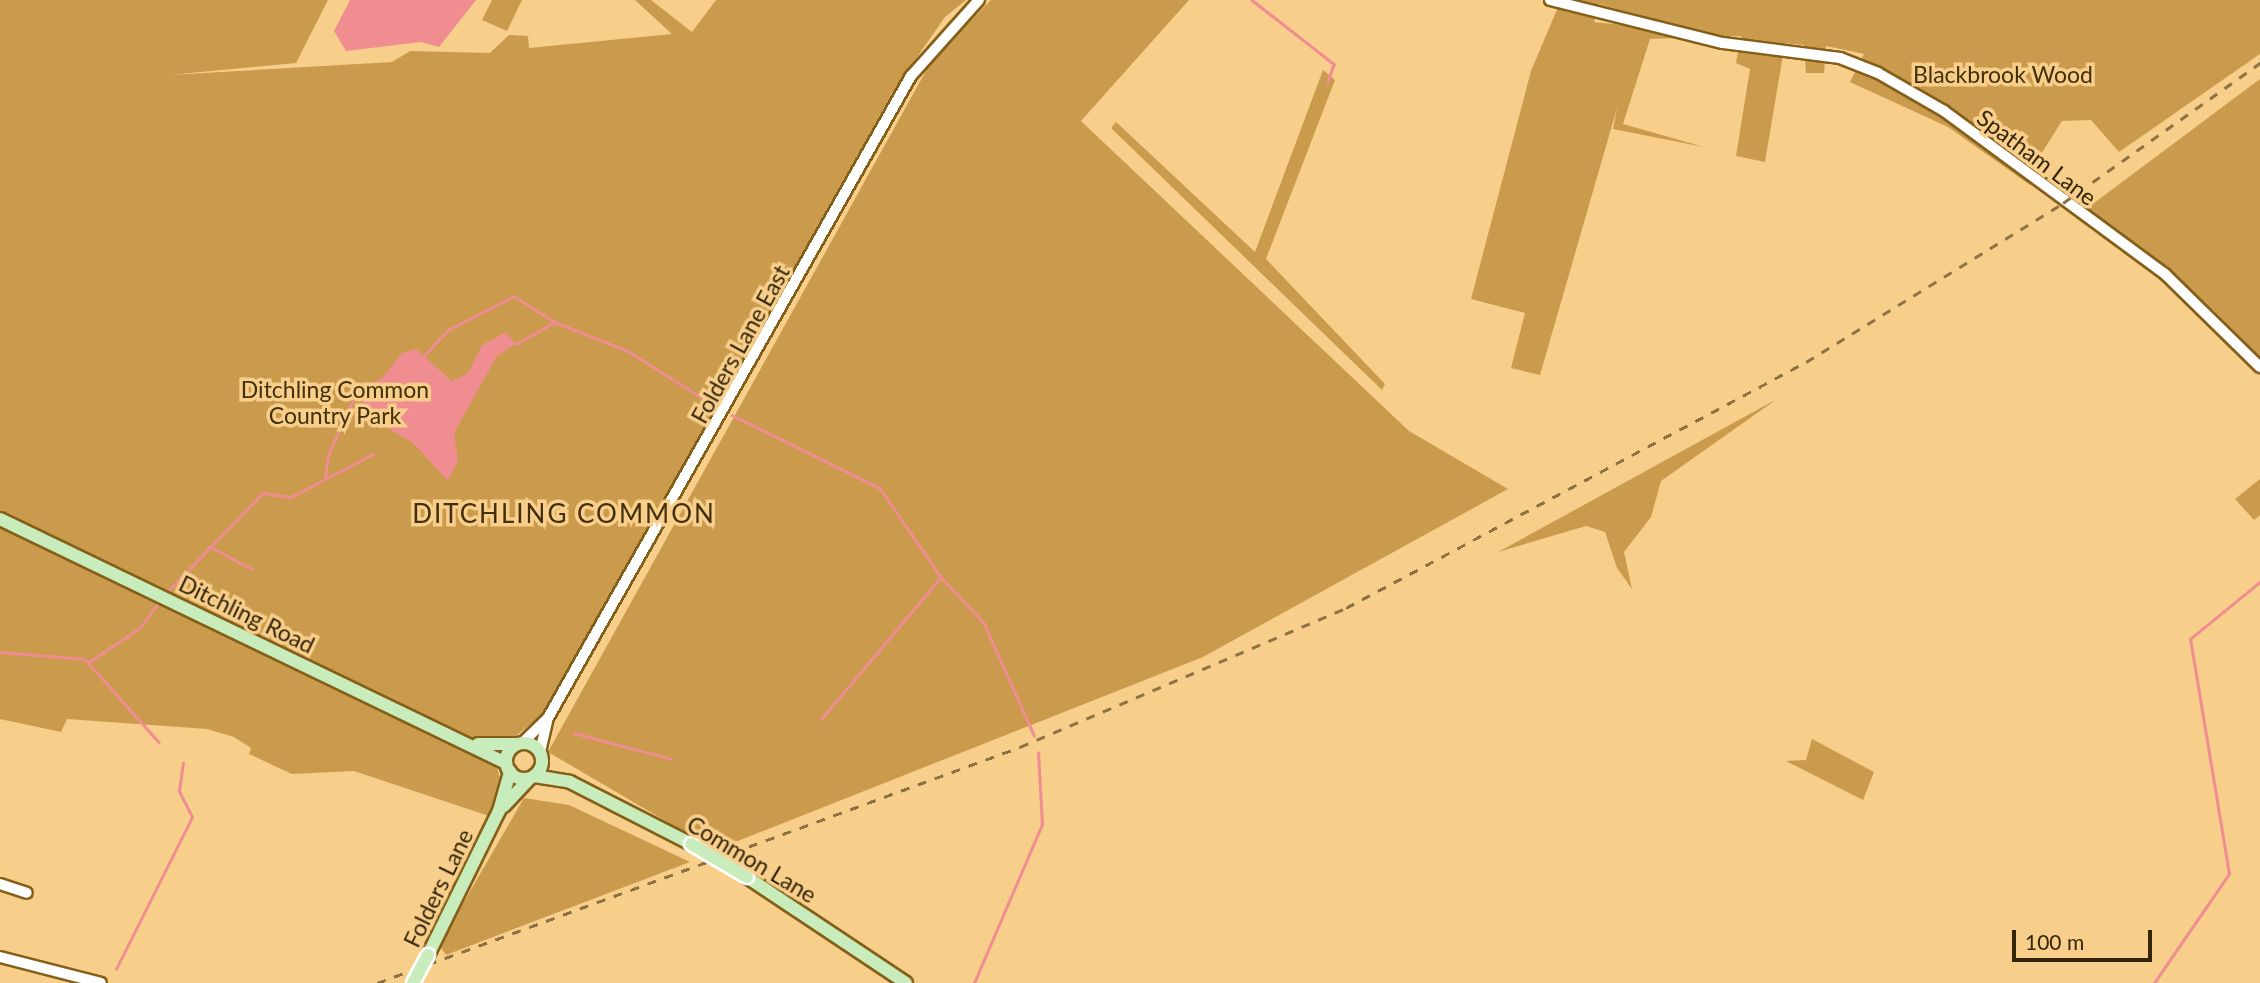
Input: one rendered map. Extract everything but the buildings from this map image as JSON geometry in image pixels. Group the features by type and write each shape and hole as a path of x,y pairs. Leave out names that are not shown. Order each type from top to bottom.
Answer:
{"main road":[{"name":"Ditchling Road","path":"0,519 477,744 508,767 532,777"},
{"name":"Ditchling Road","path":"477,744 520,743"},
{"name":"Common Lane","path":"520,743 541,754 570,782 691,844 747,877 906,983"},
{"name":"Folders Lane","path":"413,983 499,811 508,767 520,743"},
{"path":"532,777 541,754"},
{"name":"Common Lane","path":"532,777 570,782"},
{"name":"Folders Lane","path":"499,811 532,777"}],"street":[{"name":"Folders Lane East","path":"541,754 548,718 911,76 979,0"},
{"name":"Spatham Lane","path":"1550,0 1723,43 1840,58 1878,73 1944,111 2165,274 2260,367"},
{"name":"Folders Lane East","path":"520,743 548,718"},
{"path":"0,884 27,893"},
{"path":"0,957 99,983"}],"green space":[{"name":"Ditchling Common Country Park","path":"0,0 328,0 296,63 169,75 392,62 410,51 490,53 509,35 528,36 529,48 672,34 635,0 651,0 692,32 716,0 966,0 945,17 894,90 543,714 507,743 496,764 501,782 492,817 354,771 292,774 249,754 251,748 234,737 207,729 67,719 61,732 0,719"},
{"path":"492,0 522,0 507,31 482,20"},
{"path":"991,0 1189,0 1081,121 1409,431 1508,489 1203,657 715,850 548,752 932,60"},
{"name":"Blackbrook Wood","path":"1561,0 2260,0 2260,54 2119,152 2091,120 2062,121 2036,162 2030,185 1948,127 1850,82 1864,54 1826,46 1824,73 1806,73 1804,45 1785,43 1765,162 1736,156 1750,69 1736,63 1741,36 1650,39 1623,124 1704,147 1613,129 1617,108 1540,375 1511,368 1525,313 1471,299 1531,71","holes":["1599,4 1633,14 1631,26 1594,22"]},
{"path":"1323,70 1335,80 1266,259 1385,384 1382,390 1111,128 1116,122 1255,252"},
{"path":"2260,79 2260,357 2212,309 2086,209"},
{"path":"1777,399 1661,481 1651,517 1624,552 1632,589 1617,568 1605,532 1586,526 1498,552"},
{"path":"2260,479 2260,515 2254,520 2235,499"},
{"path":"1812,739 1874,772 1863,800 1786,761 1806,760"},
{"path":"524,798 569,805 690,862 446,955 439,945"}],"shaded area":[{"path":"350,0 476,0 439,47 421,42 346,51 334,31"},
{"path":"506,332 516,344 497,356 454,433 458,460 448,481 413,443 367,416 357,391 382,378 402,353 416,349 452,381 468,373 482,345"}],"waterway":[{"path":"1252,0 1334,64 1328,82"},
{"path":"420,360 448,330 514,296 555,322 628,351 717,407"},
{"path":"516,344 555,322"},
{"path":"325,479 328,455 357,391"},
{"path":"732,415 880,488 941,577 984,623 1034,735"},
{"path":"165,594 263,493 291,497 373,454"},
{"path":"209,546 252,569"},
{"path":"821,719 941,577"},
{"path":"2154,983 2229,874 2190,639 2260,582"},
{"path":"89,662 140,628 159,602"},
{"path":"0,652 85,659 159,742"},
{"path":"574,733 672,759"},
{"path":"974,983 1042,824 1038,753"},
{"path":"116,969 192,817 179,791 183,763"}],"railway":[{"path":"377,983 1020,747 1346,608 1806,362 2063,203 2260,63"}],"district":[{"name":"DITCHLING COMMON","path":"564,514"}]}
